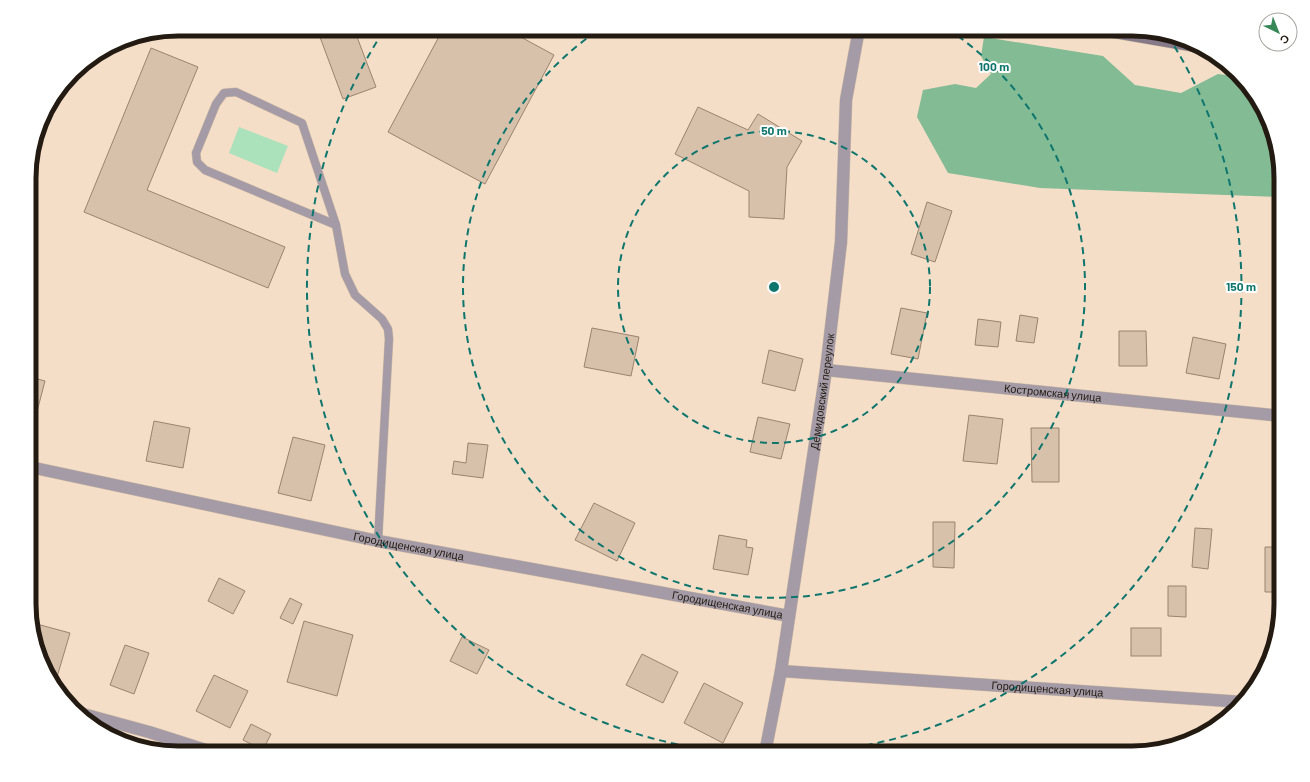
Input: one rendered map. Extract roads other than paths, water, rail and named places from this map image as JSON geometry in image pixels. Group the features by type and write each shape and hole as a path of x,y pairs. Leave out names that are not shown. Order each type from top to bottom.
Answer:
{"street":[{"name":"Демидовский переулок","path":"766,746 781,671 826,370 841,242 846,100 858,36"},
{"path":"1138,36 1172,42"},
{"name":"Костромская улица","path":"826,370 1274,415"},
{"name":"Городищенская улица","path":"36,468 378,541 789,616"},
{"name":"Городищенская улица","path":"781,671 1235,701"},
{"path":"91,716 192,746"}],"lane":[{"path":"336,225 204,170 197,162 196,153 216,104 224,93 236,92 302,123 336,225 345,274 355,295 382,319 388,329 389,339 378,541"}]}
